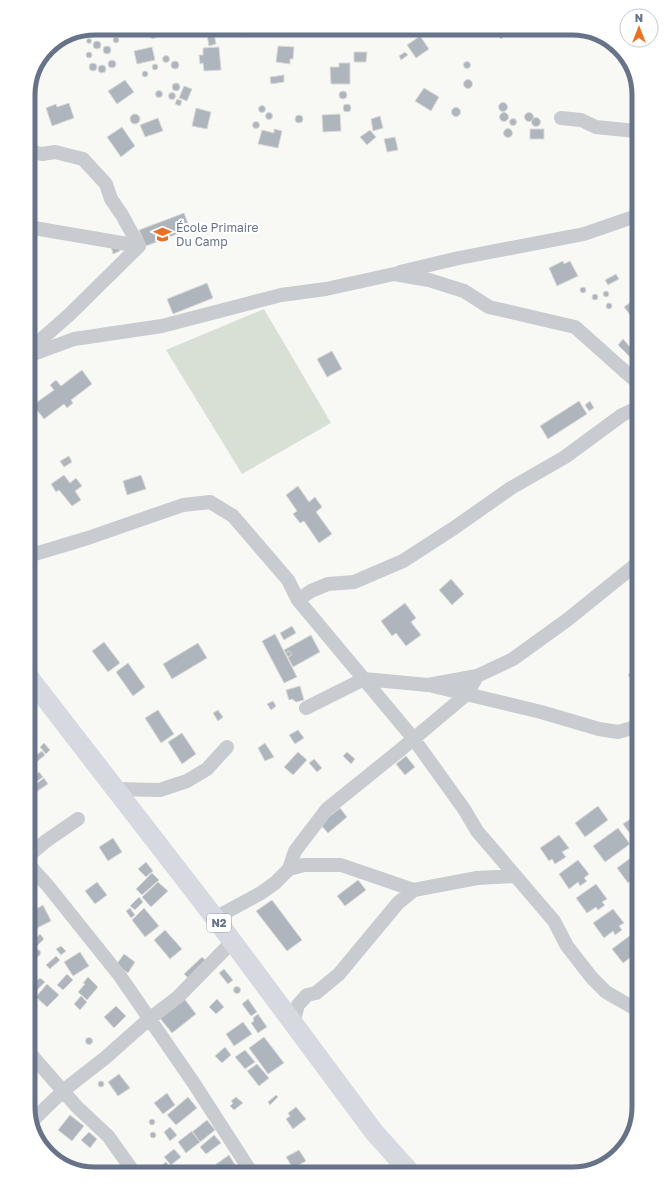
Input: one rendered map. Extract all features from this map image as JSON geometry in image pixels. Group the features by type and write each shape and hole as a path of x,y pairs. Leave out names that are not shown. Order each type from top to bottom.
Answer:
{"highway":[{"name":"N2","path":"35,685 215,918 374,1132 405,1167"}],"street":[{"path":"560,118 581,120 596,127 632,131"},
{"path":"35,152 42,154 55,152 83,159 106,184 111,200 122,215 139,246"},
{"path":"35,353 74,339 162,326 281,295 326,289 460,258 584,234 632,217"},
{"path":"35,228 139,246"},
{"path":"35,345 69,315 139,246"},
{"path":"394,274 429,280 464,291 488,307 575,327 632,378"},
{"path":"298,600 311,591 328,584 354,582 404,561 511,488 565,457 622,415 632,410"},
{"path":"35,554 88,538 183,505 210,502 233,516 288,580 298,600 413,738 477,831 554,921 567,946 592,978 606,992 632,1007"},
{"path":"428,685 478,676 513,659 567,620 632,568"},
{"path":"215,918 261,893 275,883 289,869 295,851 327,809 466,694 478,676"},
{"path":"306,708 364,679 428,685 599,729 618,732 632,728"},
{"path":"115,789 160,790 187,781 207,769 227,747"},
{"path":"35,850 46,840 78,819"},
{"path":"289,869 304,865 342,865 414,890"},
{"path":"35,872 120,976 193,1082 248,1167"},
{"path":"293,1024 298,1005 307,995 316,993 339,974 398,903 414,890 477,878 514,876"},
{"path":"36,1117 64,1090 105,1058 149,1019 178,997 232,942"},
{"path":"35,1058 77,1107 108,1136 130,1167"}],"shaded area":[{"path":"264,309 331,423 242,474 166,350"}],"building":[{"path":"150,35 156,35 153,38"},
{"path":"207,35 214,35 216,44 209,46"},
{"path":"244,35 260,35 244,37"},
{"path":"497,35 504,35 501,39"},
{"path":"420,36 429,49 416,58 407,45"},
{"path":"116,37 119,40 116,43 113,40"},
{"path":"89,38 92,41 89,44 86,41"},
{"path":"95,41 99,41 101,45 99,49 95,49 93,47 93,43"},
{"path":"105,46 109,46 111,50 109,54 105,54 103,52 103,48"},
{"path":"278,46 294,47 293,59 290,59 290,64 276,62"},
{"path":"152,47 155,60 137,64 134,51"},
{"path":"219,47 221,70 204,71 203,63 200,64 199,55 203,55 203,48"},
{"path":"89,52 92,55 89,58 86,55"},
{"path":"354,52 367,52 366,62 354,62"},
{"path":"405,52 408,55 401,60 399,56"},
{"path":"166,55 169,56 169,62 166,63 163,62 162,59 163,56"},
{"path":"110,60 114,60 116,64 114,68 110,68 108,66 108,62"},
{"path":"173,61 177,61 179,65 177,69 173,69 171,67 171,63"},
{"path":"467,62 470,65 467,68 464,65"},
{"path":"91,63 95,63 97,67 95,71 91,71 89,69 89,65"},
{"path":"339,63 350,63 350,84 331,84 330,67 339,67"},
{"path":"155,64 158,67 155,70 152,67"},
{"path":"100,65 104,65 106,69 104,73 100,73 98,71 98,67"},
{"path":"145,71 148,74 145,77 142,74"},
{"path":"284,75 284,82 271,84 270,77"},
{"path":"125,80 134,92 117,104 108,91"},
{"path":"466,80 470,80 472,84 470,88 466,88 464,86 464,82"},
{"path":"174,83 178,83 180,87 178,91 174,91 172,89 172,85"},
{"path":"184,86 192,89 187,101 179,98"},
{"path":"424,88 439,97 431,111 415,101"},
{"path":"159,90 162,91 162,97 159,98 156,97 155,94 156,91"},
{"path":"343,91 346,92 346,98 343,99 340,98 339,95 340,92"},
{"path":"172,92 175,93 175,99 172,100 169,99 168,96 169,93"},
{"path":"177,99 182,101 180,106 175,104"},
{"path":"69,103 74,118 52,126 46,108 56,104 57,107"},
{"path":"501,103 505,103 507,107 505,111 501,111 499,109 499,105"},
{"path":"347,104 350,105 350,111 347,112 344,111 343,108 344,105"},
{"path":"262,105 265,106 265,112 262,113 259,112 258,109 259,106"},
{"path":"196,108 211,112 207,129 192,126"},
{"path":"454,108 458,108 460,112 458,116 454,116 452,114 452,110"},
{"path":"269,112 272,113 272,119 269,120 266,119 265,116 266,113"},
{"path":"502,113 506,113 508,117 506,121 502,121 500,119 500,115"},
{"path":"527,113 531,113 533,117 531,121 527,121 525,119 525,115"},
{"path":"135,114 140,119 135,124 130,119"},
{"path":"340,114 341,131 323,132 322,115"},
{"path":"299,115 302,116 302,122 299,123 296,122 295,119 296,116"},
{"path":"380,116 383,128 373,131 371,119"},
{"path":"158,118 163,131 145,137 140,125"},
{"path":"513,118 516,119 516,125 513,126 510,125 509,122 510,119"},
{"path":"534,118 538,118 540,122 538,126 534,126 532,124 532,120"},
{"path":"256,121 259,122 259,128 256,129 253,128 252,125 253,122"},
{"path":"122,127 135,146 121,157 107,137"},
{"path":"274,129 282,131 278,148 258,144 262,130 274,133"},
{"path":"506,129 510,129 512,133 510,137 506,137 504,135 504,131"},
{"path":"530,129 544,129 544,139 530,139"},
{"path":"370,130 376,137 367,145 360,137"},
{"path":"395,137 398,150 387,152 384,139"},
{"path":"184,213 190,229 146,246 139,230"},
{"path":"117,244 120,251 113,254 111,246"},
{"path":"563,261 564,264 570,261 578,276 557,286 549,268"},
{"path":"616,274 619,279 608,285 605,280"},
{"path":"207,283 213,298 173,314 167,299"},
{"path":"583,287 586,290 583,293 580,290"},
{"path":"606,291 609,294 606,297 603,294"},
{"path":"595,294 598,297 595,300 592,297"},
{"path":"632,301 632,317 624,307"},
{"path":"609,303 612,306 609,309 606,306"},
{"path":"623,339 631,348 632,347 632,355 630,357 618,345"},
{"path":"332,351 342,369 327,377 317,359"},
{"path":"82,370 92,384 71,400 73,403 67,408 64,404 44,419 35,408 35,404 54,390 50,385 56,380 61,386"},
{"path":"579,401 587,414 548,439 540,426"},
{"path":"590,401 594,408 589,411 585,405"},
{"path":"69,456 72,462 64,467 60,461"},
{"path":"64,475 70,483 76,478 82,486 75,491 81,500 72,506 59,490 56,492 51,484"},
{"path":"141,475 146,489 127,495 123,481"},
{"path":"298,486 309,502 315,497 322,507 316,512 332,534 319,543 304,521 300,523 293,514 297,511 286,495"},
{"path":"451,579 464,594 452,605 439,590"},
{"path":"405,603 416,618 411,622 421,635 406,646 396,633 392,636 381,621"},
{"path":"292,626 296,633 284,640 280,633"},
{"path":"275,634 297,677 284,683 262,641"},
{"path":"311,635 320,652 293,667 284,650"},
{"path":"104,642 120,663 108,672 92,651"},
{"path":"198,643 207,658 172,679 163,664"},
{"path":"289,651 292,655 288,657 285,653"},
{"path":"128,663 145,687 133,696 116,672"},
{"path":"632,672 632,680 628,675"},
{"path":"300,686 304,700 296,702 292,699 289,700 286,690"},
{"path":"273,701 276,706 271,710 267,704"},
{"path":"158,710 174,734 161,743 145,718"},
{"path":"218,710 223,717 218,721 213,713"},
{"path":"298,730 304,738 295,744 289,735"},
{"path":"182,733 196,754 182,764 168,742"},
{"path":"44,743 50,750 46,754 40,747"},
{"path":"265,743 274,757 265,761 258,748"},
{"path":"42,751 45,755 35,763 35,756"},
{"path":"298,752 307,760 293,775 284,767"},
{"path":"347,752 355,759 351,764 343,756"},
{"path":"406,756 415,767 405,775 396,764"},
{"path":"314,759 322,768 317,772 309,763"},
{"path":"39,772 43,777 35,783 35,775"},
{"path":"44,778 48,784 36,792 35,785"},
{"path":"598,806 608,820 585,837 575,823"},
{"path":"340,808 347,817 328,833 320,824"},
{"path":"632,818 632,836 623,824"},
{"path":"618,828 630,844 605,862 593,846"},
{"path":"559,835 569,848 562,852 566,857 555,864 552,859 549,861 540,848"},
{"path":"113,838 122,852 108,861 99,847"},
{"path":"632,857 632,880 628,883 617,868"},
{"path":"578,860 589,874 584,878 587,881 580,886 578,882 569,889 559,874"},
{"path":"146,862 153,871 146,877 138,869"},
{"path":"152,873 159,880 142,895 136,889"},
{"path":"358,880 366,890 345,906 337,896"},
{"path":"97,882 107,895 95,904 85,891"},
{"path":"158,882 168,891 151,907 142,897"},
{"path":"596,884 607,899 602,902 605,905 598,910 596,907 587,913 576,898"},
{"path":"139,897 143,902 135,910 130,906"},
{"path":"272,900 302,940 287,951 256,911"},
{"path":"43,905 51,921 37,928 35,924 35,910"},
{"path":"130,908 135,915 131,918 126,911"},
{"path":"144,908 159,926 145,937 132,920"},
{"path":"613,909 624,923 619,926 622,930 615,935 613,931 604,938 593,923"},
{"path":"165,930 182,949 170,959 154,940"},
{"path":"40,934 44,939 36,947 35,939"},
{"path":"632,934 632,958 631,957 623,963 612,949"},
{"path":"61,946 66,951 61,955 56,949"},
{"path":"35,951 39,951 39,955 35,955"},
{"path":"80,952 89,966 73,976 64,962"},
{"path":"124,954 135,962 128,973 116,965"},
{"path":"56,956 60,960 50,969 46,965"},
{"path":"202,957 208,963 190,980 184,974"},
{"path":"224,969 233,980 228,984 219,973"},
{"path":"67,974 73,980 63,990 57,985"},
{"path":"88,977 98,987 87,1000 78,992 85,984 83,983"},
{"path":"40,978 45,982 35,992 35,982"},
{"path":"47,984 59,995 47,1007 36,997"},
{"path":"237,987 240,990 237,993 234,990"},
{"path":"81,996 87,1002 80,1010 74,1004"},
{"path":"183,997 196,1014 172,1033 159,1017"},
{"path":"217,999 224,1007 216,1014 209,1007"},
{"path":"248,999 257,1012 251,1016 242,1004"},
{"path":"116,1006 126,1016 114,1028 104,1017"},
{"path":"258,1014 267,1027 258,1033 251,1023 254,1021 253,1018"},
{"path":"243,1022 252,1034 234,1046 226,1034"},
{"path":"264,1037 284,1063 268,1074 249,1048"},
{"path":"89,1038 92,1041 89,1044 86,1041"},
{"path":"225,1047 231,1055 222,1063 215,1056"},
{"path":"245,1050 255,1062 245,1069 235,1057"},
{"path":"257,1064 269,1078 259,1086 247,1071"},
{"path":"119,1074 130,1088 118,1096 108,1082"},
{"path":"101,1081 104,1084 101,1087 98,1084"},
{"path":"167,1093 175,1105 163,1114 154,1103"},
{"path":"276,1095 278,1097 270,1105 268,1102"},
{"path":"188,1097 197,1108 176,1125 167,1115"},
{"path":"236,1097 243,1103 234,1110 230,1106 233,1103 231,1101"},
{"path":"296,1107 306,1119 293,1129 286,1119 290,1116 288,1113"},
{"path":"70,1115 84,1126 72,1141 58,1130"},
{"path":"152,1119 155,1122 152,1125 149,1122"},
{"path":"207,1120 215,1130 200,1142 192,1132"},
{"path":"170,1127 177,1135 170,1141 164,1132"},
{"path":"192,1131 200,1142 186,1153 178,1142"},
{"path":"89,1132 97,1139 90,1148 81,1140"},
{"path":"153,1132 156,1135 153,1138 150,1135"},
{"path":"214,1135 221,1143 206,1154 200,1147"},
{"path":"174,1149 181,1157 171,1165 164,1157"},
{"path":"299,1150 306,1161 292,1167 286,1157"},
{"path":"229,1155 236,1167 216,1167 215,1165"},
{"path":"166,1162 170,1167 160,1167"}],"place":[{"name":"École Primaire Du Camp","path":"163,235"}]}
